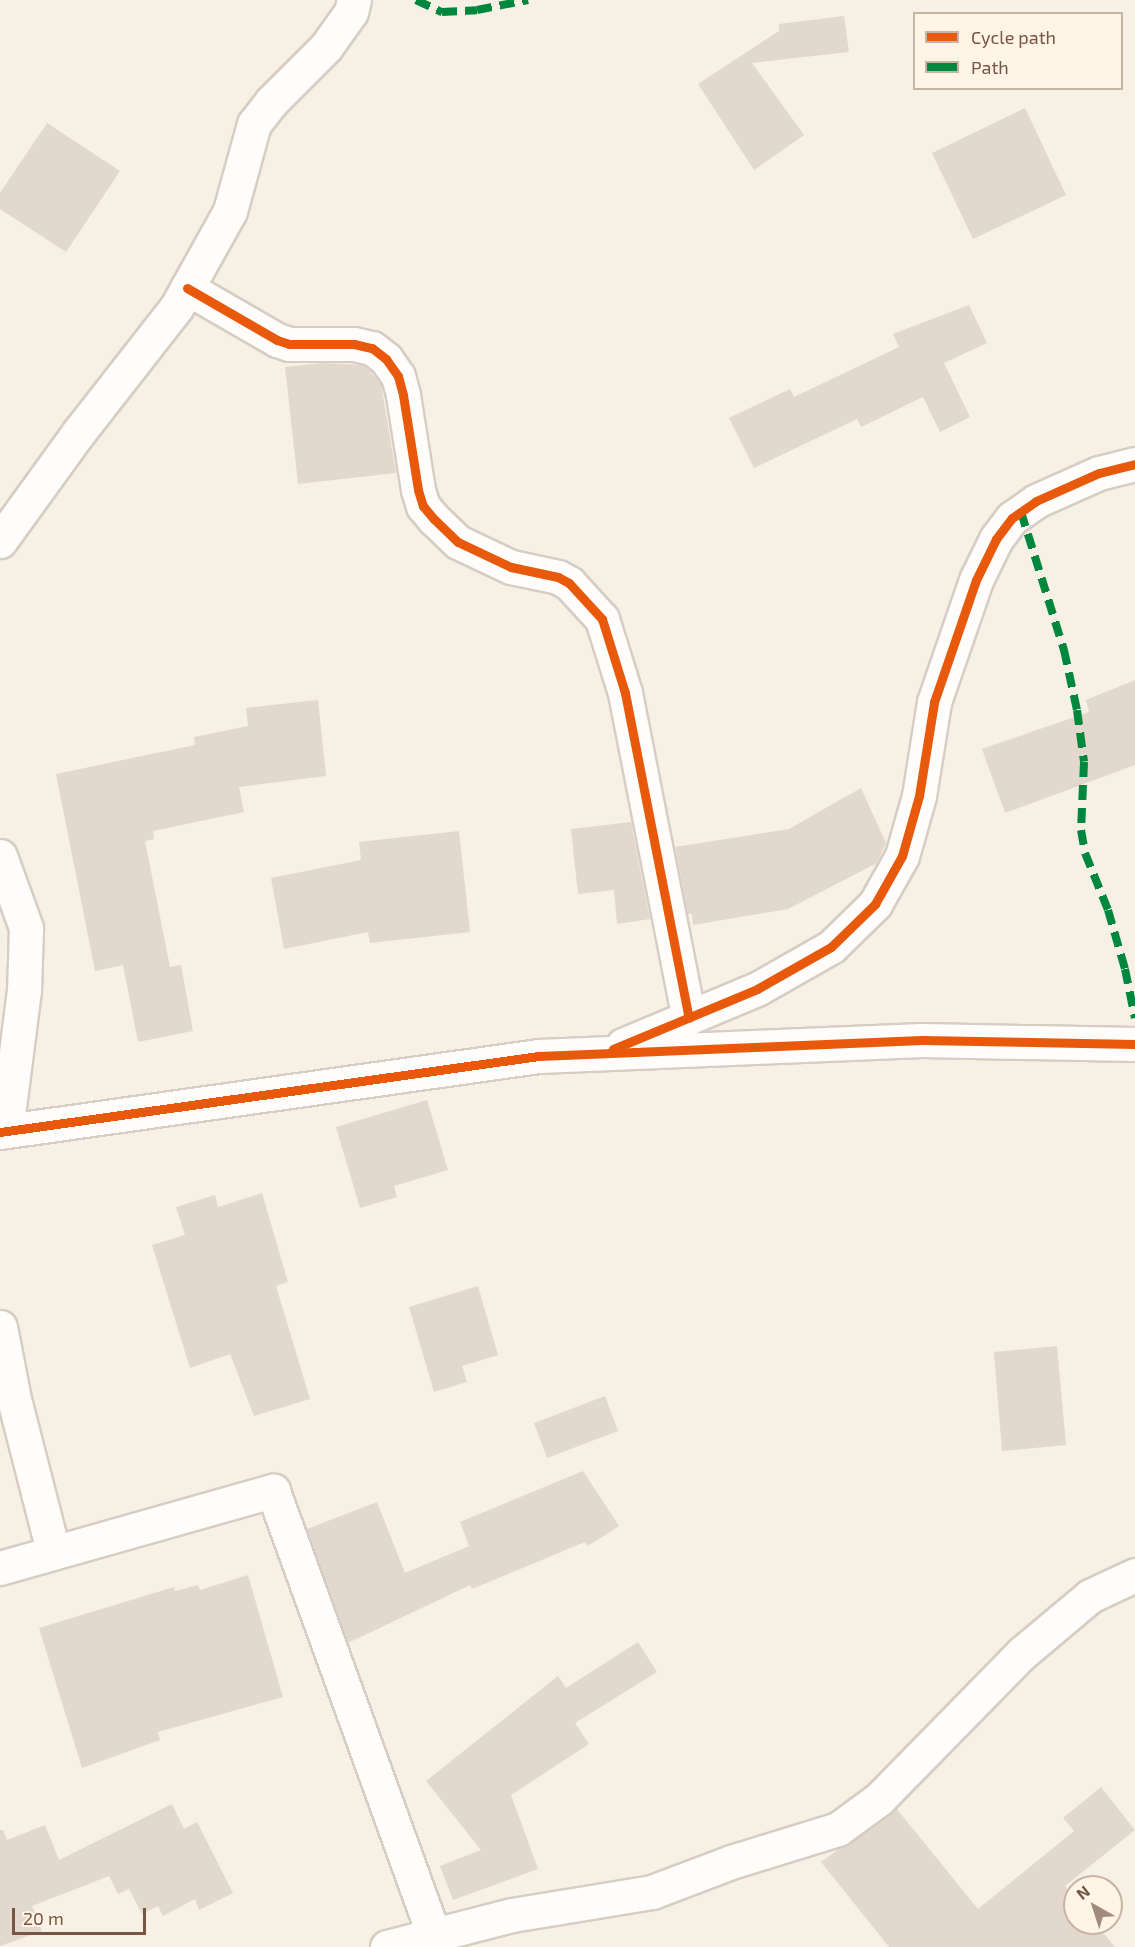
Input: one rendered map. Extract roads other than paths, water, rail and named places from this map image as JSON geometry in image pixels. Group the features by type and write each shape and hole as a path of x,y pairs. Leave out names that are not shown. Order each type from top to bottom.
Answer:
{"street":[{"path":"0,541 79,432 176,309 230,210 254,124 271,102 326,47 351,12 354,0"},
{"path":"187,288 277,340 289,344 354,344 372,348 386,359 398,376 403,395 418,490 423,506 458,542 511,567 558,577 570,583 602,618 625,693 689,1018"},
{"path":"603,1053 757,989 831,947 875,904 902,856 919,796 934,702 976,580 996,539 1012,518 1036,501 1099,473 1135,464"},
{"path":"0,856 26,928 24,990 3,1131 539,1056 922,1040 1135,1044"},
{"path":"0,1327 14,1399 53,1551"},
{"path":"0,1568 53,1551 273,1491 435,1940"},
{"path":"387,1947 435,1940 512,1915 652,1892 731,1862 838,1829 879,1799 1021,1654 1090,1596 1135,1575"}]}
